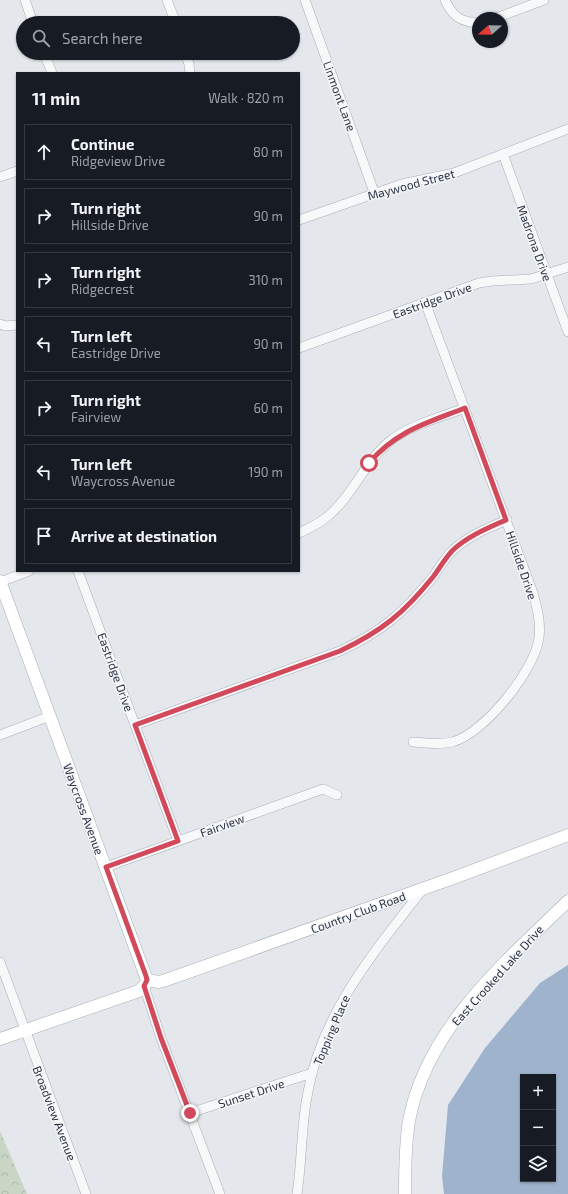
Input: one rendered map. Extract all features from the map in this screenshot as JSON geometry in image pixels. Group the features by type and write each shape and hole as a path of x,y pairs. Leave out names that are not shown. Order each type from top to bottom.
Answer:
{"street":[{"path":"25,0 31,16"},
{"path":"167,0 173,16"},
{"name":"Linmont Lane","path":"305,0 374,192"},
{"path":"445,0 455,16 461,20 472,22"},
{"path":"508,14 544,0"},
{"path":"47,60 52,72"},
{"path":"187,60 190,72"},
{"name":"Maywood Street","path":"300,220 374,192 402,184 441,177 568,129"},
{"name":"Madrona Drive","path":"503,154 568,332"},
{"path":"0,177 16,171"},
{"name":"Eastridge Drive","path":"300,348 479,283 531,279 568,267"},
{"name":"Hillside Drive","path":"413,742 437,744 452,742 474,732 493,715 533,660 539,639 540,622 533,593 425,302"},
{"path":"0,324 5,326 16,325"},
{"path":"300,532 323,520 334,511 348,494 369,463 390,441 402,433 465,408"},
{"path":"135,725 340,651 366,638 392,621 407,607 453,550 480,532 506,520"},
{"path":"0,582 26,572"},
{"name":"Eastridge Drive","path":"78,572 178,841"},
{"name":"Waycross Avenue","path":"0,582 106,867 145,983 161,1038 220,1194"},
{"path":"0,735 50,716"},
{"name":"Fairview","path":"106,867 323,789 337,795"},
{"name":"Country Club Road","path":"0,1039 25,1032 139,991 145,983 166,980 423,889 568,835"},
{"name":"Topping Place","path":"297,1194 303,1123 312,1073 320,1050 348,990 368,959 423,889"},
{"name":"East Crooked Lake Drive","path":"405,1194 409,1122 416,1096 441,1040 456,1018 493,977 568,901"},
{"name":"Broadview Avenue","path":"0,962 86,1194"},
{"name":"Sunset Drive","path":"190,1113 312,1073"}],"green space":[{"path":"0,1131 27,1194 0,1194"}],"water":[{"path":"568,965 568,1194 444,1194 442,1176 448,1105 485,1048 540,983"}],"route":[{"path":"190,1113 161,1038 144,986 146,985 147,980 146,976 106,867 154,851 178,841 135,725 340,651 366,638 397,617 407,607 433,577 453,550 462,542 506,520 465,408 402,433 390,441 369,463"}]}
